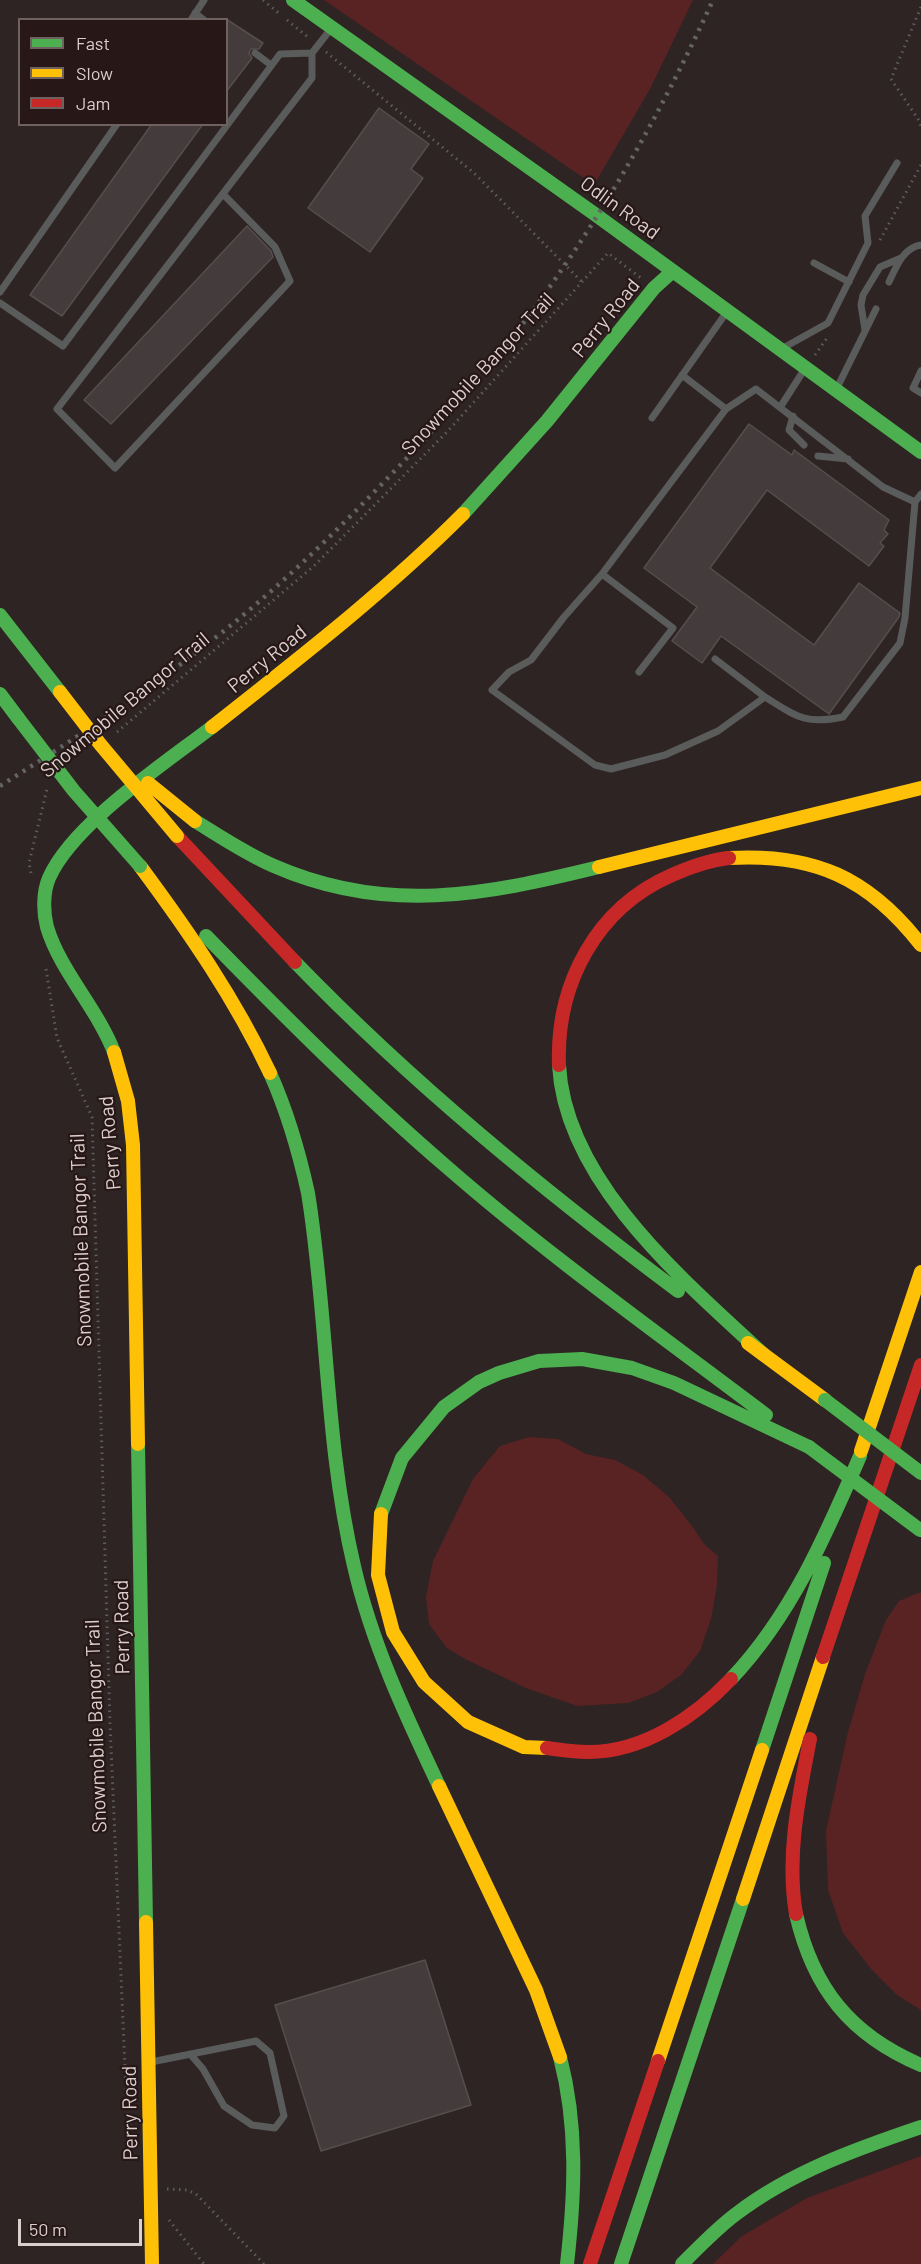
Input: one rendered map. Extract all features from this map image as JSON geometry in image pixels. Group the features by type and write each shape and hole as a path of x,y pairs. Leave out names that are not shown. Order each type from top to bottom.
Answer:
{"main road":[{"name":"Odlin Road","path":"293,0 917,447"},
{"name":"Perry Road","path":"152,2264 132,1127 127,1093 112,1045 47,928 44,910 47,881 65,849 91,824 338,627 432,545 533,438 654,288 673,271"},
{"path":"0,615 80,718 177,836 300,968 432,1092 572,1209 921,1473"},
{"path":"0,694 67,782 140,866 275,1007 412,1136 598,1288 920,1531"},
{"path":"80,718 153,788 195,821 256,858 317,883 383,896 441,898 486,893 526,885 921,788"},
{"path":"762,1354 649,1243 620,1209 590,1162 566,1108 559,1070 560,1026 571,980 584,952 601,927 636,895 675,872 723,858 778,858 811,864 827,870 857,885 885,904 921,945"},
{"path":"140,866 200,948 243,1015 271,1072 294,1136 310,1209 341,1496 356,1575 375,1642 395,1692 536,1990 555,2038 568,2088 574,2139 574,2190 567,2264"},
{"path":"590,2264 860,1456 920,1267"},
{"path":"809,1447 669,1381 620,1364 591,1359 560,1358 525,1364 492,1376 462,1392 423,1428 402,1457 387,1492 378,1531 377,1570 383,1606 398,1644 417,1676 442,1701 468,1722 498,1738 546,1751 578,1753 613,1749 645,1740 674,1726 700,1707 734,1676 766,1638 804,1575 860,1456"},
{"path":"621,2264 921,1365"},
{"path":"884,1475 921,1397"},
{"path":"842,1602 802,1782 793,1862 794,1913 809,1961 816,1976 835,2003 856,2026 881,2046 921,2065"},
{"path":"682,2264 723,2223 787,2179 854,2149 921,2127"}],"lane":[{"path":"193,16 204,0"},
{"path":"224,195 275,247 290,281 115,468 57,409 312,78 312,52 332,27"},
{"path":"228,124 280,54 312,52"},
{"path":"255,53 272,65"},
{"path":"0,292 116,126"},
{"path":"0,303 63,346 227,126"},
{"path":"781,349 828,323 868,243 865,216 897,163"},
{"path":"889,282 901,258 909,250 921,245"},
{"path":"866,330 861,305 863,295 880,267 901,258"},
{"path":"814,263 849,282"},
{"path":"836,390 876,309"},
{"path":"652,418 728,311"},
{"path":"781,406 805,368"},
{"path":"921,371 913,388 921,393"},
{"path":"682,375 726,409"},
{"path":"765,697 718,731 665,755 610,769 595,765 492,690 509,672 531,660 564,617 602,574 726,409 756,389 794,416 883,487 915,502"},
{"path":"794,416 789,430 804,445"},
{"path":"818,456 848,459"},
{"path":"714,659 765,697 800,719 827,720 843,717 900,643 905,618 915,502 921,494"},
{"path":"602,574 673,628 639,672"},
{"path":"148,2062 256,2041 270,2053 284,2116 275,2128 252,2125 224,2106 203,2068 191,2055"}],"path":[{"path":"263,0 474,173 583,283"},
{"path":"921,7 891,79 921,126"},
{"name":"Snowmobile Bangor Trail","path":"110,737 314,566 447,432 608,253 654,288"},
{"name":"Snowmobile Bangor Trail","path":"31,875 29,863 46,790 55,783"},
{"name":"Snowmobile Bangor Trail","path":"46,968 57,1038 92,1118 110,1724 127,2114 134,2135"},
{"path":"151,2189 178,2188 196,2194 264,2264"},
{"path":"165,2213 204,2264"}],"shaded area":[{"path":"324,0 693,0 650,89 594,185"},
{"path":"529,1437 558,1439 586,1454 615,1460 643,1475 669,1497 704,1544 718,1556 717,1585 711,1619 700,1651 681,1675 657,1692 628,1703 577,1706 526,1688 467,1660 447,1648 429,1624 426,1597 433,1561 473,1479 500,1446"},
{"path":"921,1593 921,2010 897,1995 872,1970 843,1933 828,1890 826,1831 848,1732 865,1674 886,1620 899,1601"},
{"path":"921,2156 921,2264 713,2264 742,2236 807,2198"}],"building":[{"path":"228,20 263,43 259,49 251,49 249,53 252,58 228,89"},
{"path":"379,108 429,144 411,169 423,178 370,252 308,208"},
{"path":"151,126 202,126 62,316 30,295"},
{"path":"247,226 271,251 273,257 111,424 84,400"},
{"path":"749,424 792,455 794,450 889,520 884,530 888,534 880,543 884,546 869,566 767,490 710,568 814,645 859,583 900,613 829,714 721,636 702,663 672,641 697,607 644,568"},
{"path":"425,1960 471,2105 321,2151 275,2005"}],"railway":[{"path":"0,786 130,700 181,664 251,609 337,530 450,412 524,322 585,235 641,143 713,0"}],"traffic: fast":[{"path":"293,0 596,215 921,452"},
{"path":"463,514 547,421 654,288 673,271"},
{"path":"0,615 60,692"},
{"path":"0,694 18,718"},
{"path":"18,718 74,791 140,866"},
{"path":"114,1052 53,943 45,915 44,902 47,884 61,858 98,816 212,727"},
{"path":"195,821 244,851 274,866 315,881 356,891 396,895 476,892 516,886 599,867"},
{"path":"206,936 324,1055 486,1201 766,1415"},
{"path":"295,962 432,1093 528,1174 678,1291"},
{"path":"559,1065 566,1108 582,1149 605,1188 633,1225 665,1261 763,1354"},
{"path":"270,1073 292,1132 308,1193 320,1286 337,1474 354,1566 380,1651 439,1786"},
{"path":"381,1514 402,1458 444,1407 479,1382 499,1373 539,1361 582,1359 632,1368 674,1383 809,1447"},
{"path":"825,1400 921,1473"},
{"path":"138,1444 146,1922"},
{"path":"809,1447 920,1530"},
{"path":"731,1679 772,1629 789,1602 820,1545 860,1456"},
{"path":"762,1750 824,1563"},
{"path":"621,2264 743,1899"},
{"path":"796,1914 803,1941 813,1965 838,2006 874,2039 921,2065"},
{"path":"560,2057 570,2109 573,2160 572,2212 567,2264"},
{"path":"682,2264 729,2220 779,2186 848,2153 921,2127"}],"traffic: slow":[{"path":"212,727 372,598 463,514"},
{"path":"60,692 177,836"},
{"path":"148,783 195,821"},
{"path":"599,867 921,788"},
{"path":"729,858 788,860 837,874 881,902 921,945"},
{"path":"140,866 210,966 242,1019 270,1073"},
{"path":"114,1052 128,1101 133,1145 138,1444"},
{"path":"861,1451 921,1272"},
{"path":"748,1343 825,1400"},
{"path":"381,1514 378,1575 393,1632 424,1682 468,1722 524,1747 547,1748"},
{"path":"743,1899 823,1657"},
{"path":"658,2061 762,1750"},
{"path":"439,1786 536,1990 560,2057"},
{"path":"146,1922 152,2264"}],"traffic: jam":[{"path":"177,836 295,962"},
{"path":"559,1065 560,1035 573,978 602,928 622,907 645,889 686,869 729,858"},
{"path":"823,1657 921,1365"},
{"path":"547,1748 584,1752 609,1750 648,1739 684,1719 731,1679"},
{"path":"796,1914 793,1892 793,1848 798,1804 810,1739"},
{"path":"590,2264 658,2061"}]}
